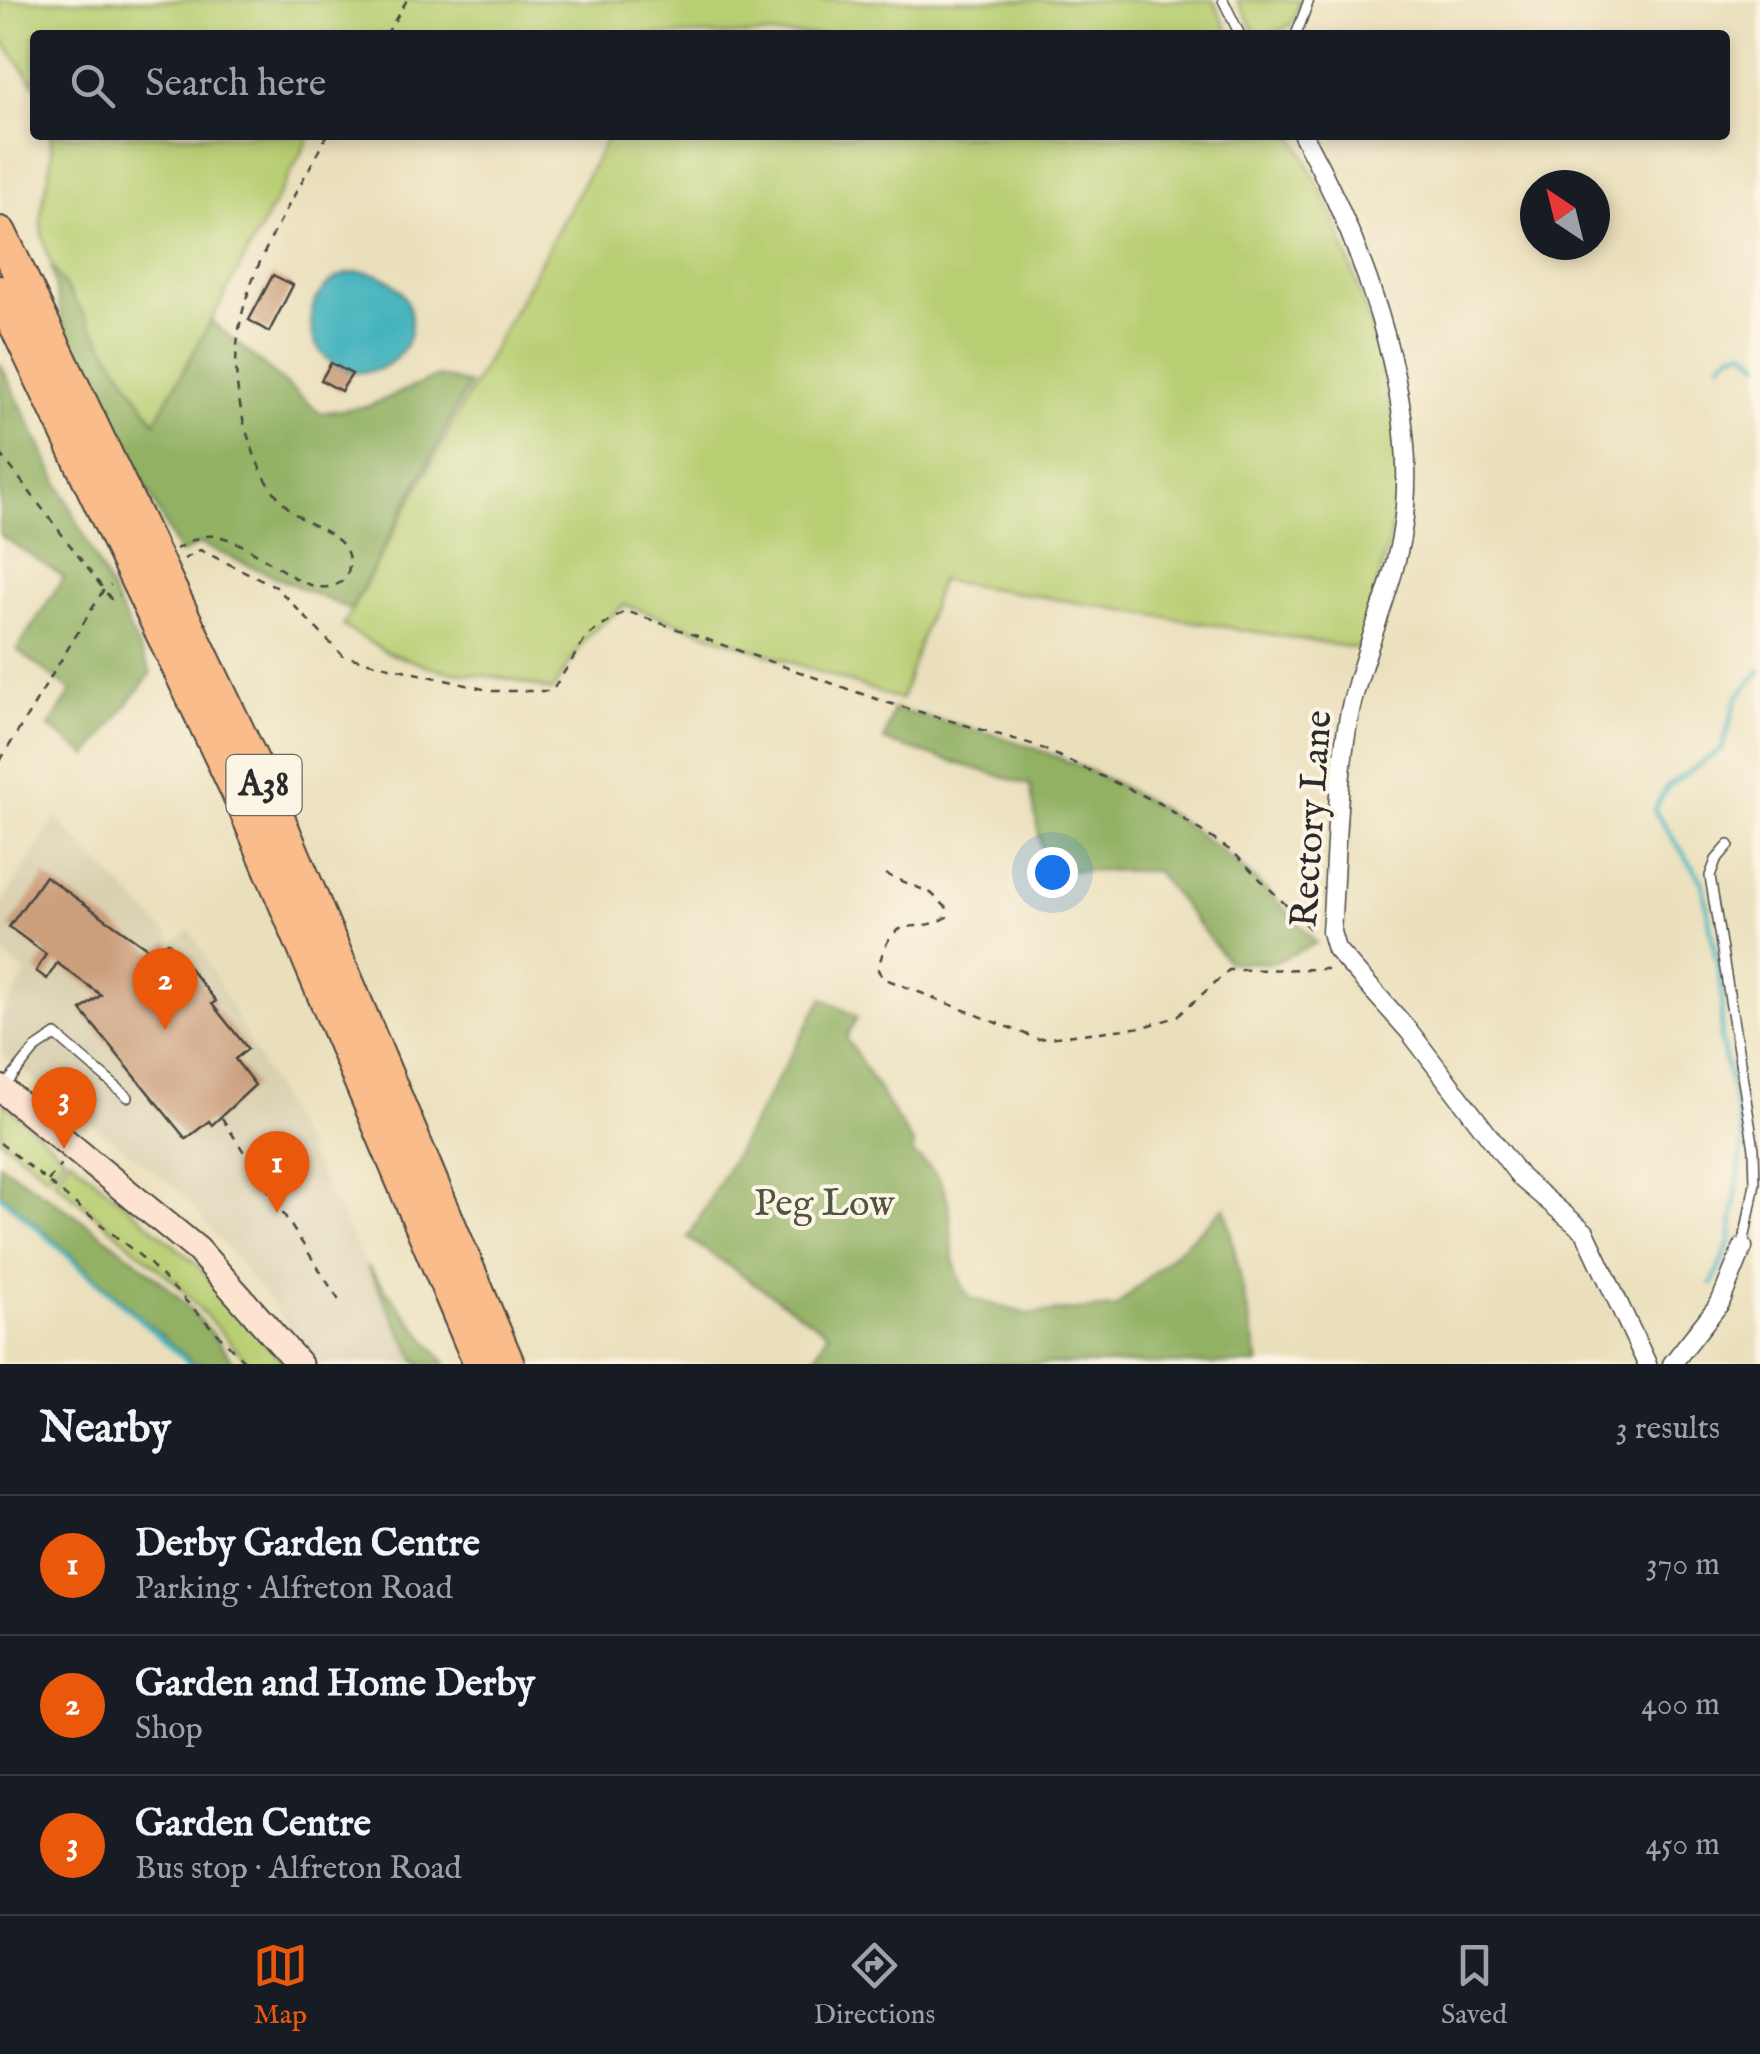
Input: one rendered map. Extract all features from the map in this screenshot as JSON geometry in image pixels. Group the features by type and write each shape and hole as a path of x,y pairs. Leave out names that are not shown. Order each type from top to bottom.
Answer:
{"highway":[{"name":"A38","path":"0,233 268,794 508,1364"},
{"name":"A38","path":"0,292 240,797 480,1364"}],"main road":[{"path":"1,1089 198,1250 298,1364"}],"street":[{"name":"Rectory Lane","path":"1306,140 1337,201 1368,281 1400,412 1407,474 1399,549 1351,710 1338,814 1331,932 1336,949 1409,1031 1521,1178 1585,1232 1643,1357"},
{"path":"1672,1364 1720,1303 1742,1247"},
{"path":"1643,1357 1685,1346"}],"lane":[{"path":"1222,0 1237,30"},
{"path":"1298,30 1309,0"},
{"path":"1729,845 1716,860 1710,876 1754,1150 1754,1183 1742,1247"},
{"path":"1,1089 35,1049 56,1035 128,1097"}],"path":[{"path":"389,30 407,0"},
{"path":"174,550 202,536 230,538 306,583 324,587 339,584 348,575 350,560 336,537 294,514 270,487 243,416 233,346 246,291 325,140"},
{"path":"0,454 111,599 120,594"},
{"path":"184,558 200,550 276,586 343,656 389,670 492,691 552,691 588,635 626,611 886,702 1036,745 1161,804 1234,853 1320,940 1336,949"},
{"path":"0,761 104,589 116,582"},
{"path":"886,874 931,893 947,908 946,917 938,923 907,924 896,930 880,961 878,970 884,978 1038,1039 1143,1028 1176,1017 1229,970 1353,968"},
{"path":"222,1118 340,1302"},
{"path":"0,1143 150,1264 248,1364"}],"shaded area":[{"path":"56,818 174,941 191,930 418,1364 320,1364 182,1193 0,1053 0,1019 26,973 0,952 0,906"}],"green space":[{"path":"0,0 1213,0 1228,30 30,30 30,78 0,37"},
{"path":"1237,0 1301,0 1291,25 1280,30 1254,30"},
{"path":"50,140 308,140 156,423 85,326 54,270 41,220"},
{"path":"606,140 1296,140 1335,219 1352,269 1380,356 1407,474 1360,649 940,580 901,700 625,605 588,635 552,691 511,679 439,670 386,652 343,626"},
{"path":"51,265 155,422 211,321 320,413 369,406 438,376 469,384 351,610 200,544 180,554 63,325"},
{"path":"0,363 151,673 88,756 49,727 72,691 17,650 64,577 0,535"},
{"path":"893,709 1017,742 1075,764 1152,804 1223,853 1316,943 1273,963 1228,962 1156,871 1045,870 1030,785 884,741"},
{"name":"Peg Low","path":"823,998 857,1017 846,1038 914,1146 912,1154 931,1168 942,1185 948,1202 954,1259 970,1298 1027,1314 1116,1307 1225,1207 1259,1364 811,1364 828,1333 688,1238"},
{"path":"4,1102 65,1157 48,1176 0,1139"},
{"path":"70,1158 195,1263 285,1364 250,1364 176,1283 54,1180"},
{"path":"0,1164 157,1278 185,1304 235,1364 194,1364 0,1192"},
{"path":"367,1266 446,1364 418,1364"}],"water":[{"path":"361,272 380,276 396,287 407,303 411,322 407,341 396,357 380,368 361,372 342,368 326,357 315,341 311,322 315,303 326,287 342,276"}],"building":[{"path":"273,275 293,285 269,332 249,320"},
{"path":"331,363 352,374 341,391 321,380"},
{"path":"45,876 154,953 168,942 216,1001 212,1004 248,1049 235,1059 255,1085 212,1125 209,1121 186,1139 81,1010 101,995 57,963 47,979 36,971 46,954 9,927"}],"waterway":[{"path":"1721,363 1732,353 1745,350 1760,364"},
{"path":"1712,1284 1730,1243 1743,1140 1721,1040 1722,992 1702,881 1654,810 1667,787 1722,749 1737,698 1760,671"},
{"path":"0,1195 190,1364"}],"place":[{"name":"Garden and Home Derby","path":"165,1030"},
{"name":"Garden Centre","path":"64,1149"},
{"name":"Derby Garden Centre","path":"277,1213"}]}
